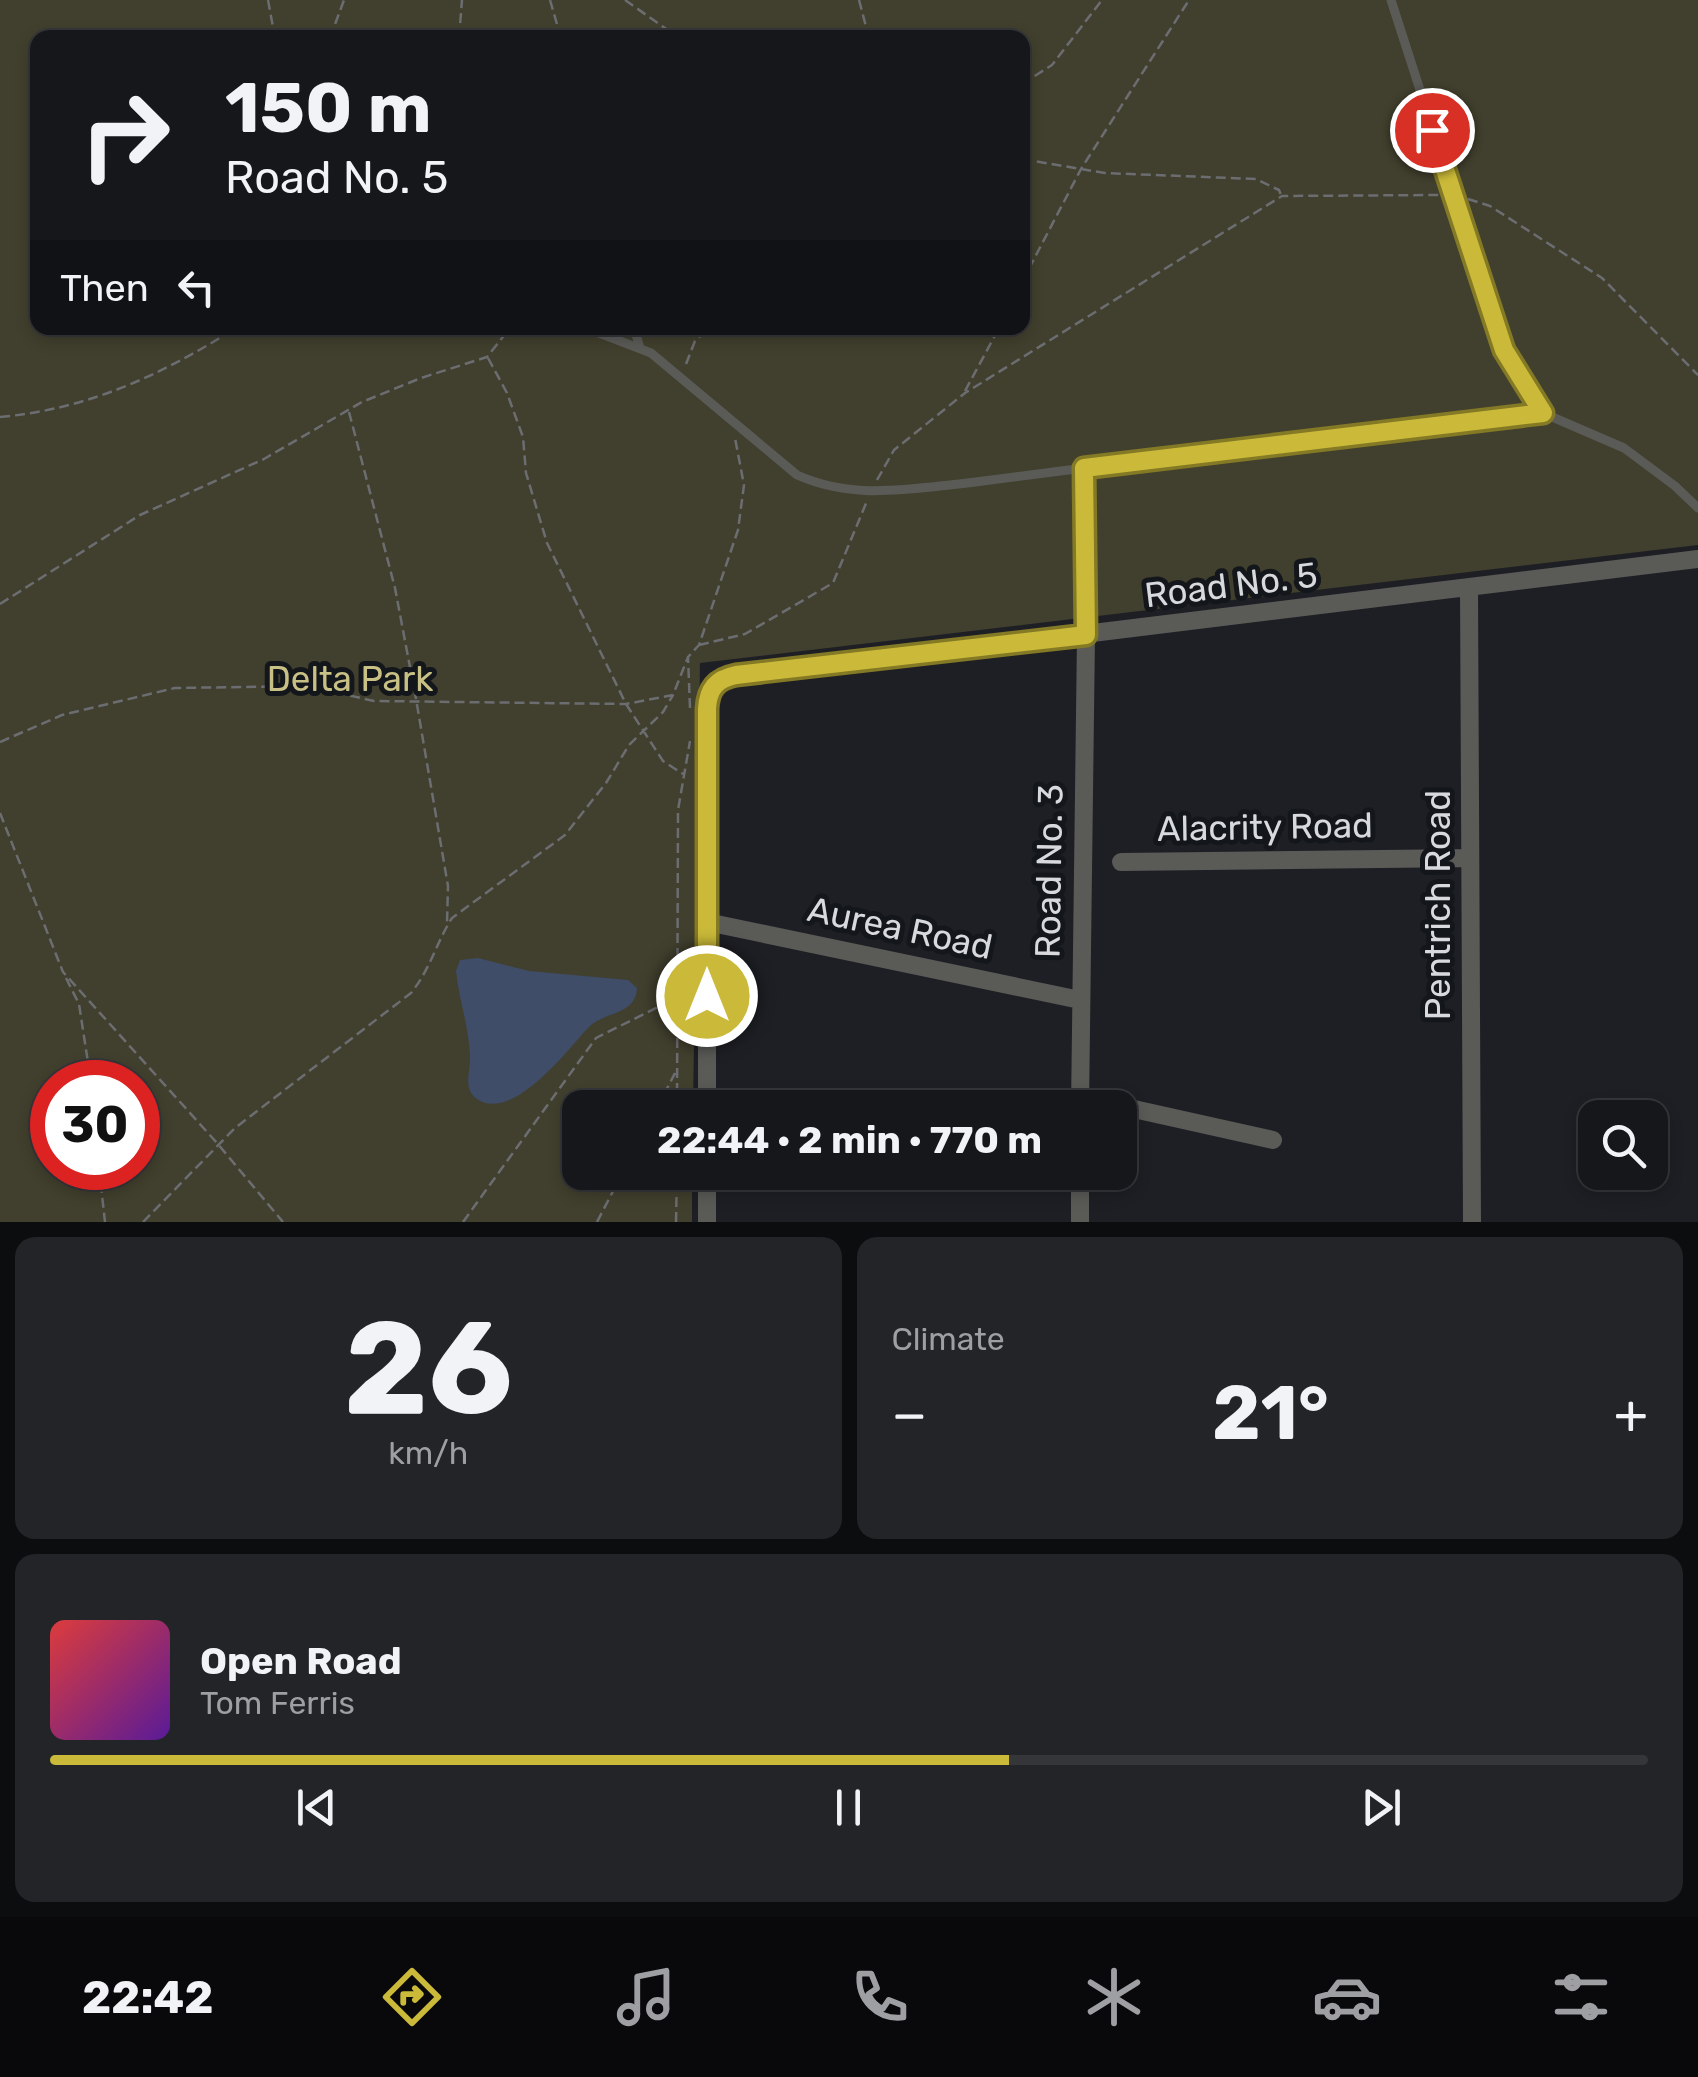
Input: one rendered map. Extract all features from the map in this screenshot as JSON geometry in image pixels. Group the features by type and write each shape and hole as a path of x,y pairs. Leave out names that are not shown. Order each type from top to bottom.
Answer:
{"street":[{"name":"Road No. 5","path":"707,922 707,700 715,684 736,675 1698,560"},
{"name":"Pentrich Road","path":"1468,588 1472,1222"},
{"name":"Road No. 3","path":"1080,1090 1086,635"},
{"name":"Alacrity Road","path":"1121,862 1470,858"},
{"name":"Aurea Road","path":"707,922 1080,1000"},
{"path":"707,922 707,1090"},
{"path":"1137,1113 1273,1140"},
{"path":"707,1190 707,1222"},
{"path":"1080,1190 1080,1222"}],"lane":[{"path":"1391,0 1504,350 1543,413"},
{"path":"605,335 651,353 797,475 826,487 870,492 922,490 1543,413 1624,448 1676,486 1698,508"},
{"path":"636,335 640,348"},
{"path":"1084,468 1086,635"}],"path":[{"path":"268,0 274,30"},
{"path":"333,30 344,0"},
{"path":"459,30 462,0"},
{"path":"550,0 559,30"},
{"path":"625,0 668,30"},
{"path":"859,0 867,30"},
{"path":"1030,79 1052,64 1102,0"},
{"path":"1030,267 1081,170 1189,0"},
{"path":"1030,160 1081,170 1256,179 1280,190 1282,196"},
{"path":"698,645 745,634 833,583 870,492 894,450 965,393 1282,196 1453,194 1490,206 1602,278 1698,375"},
{"path":"0,418 38,414 126,386 165,370 224,335"},
{"path":"0,604 140,514 264,459 349,410 421,378 488,357 505,335"},
{"path":"680,379 695,340 701,335"},
{"path":"965,393 995,335"},
{"path":"488,357 507,393 522,437 526,473 546,543 626,704 663,761 684,775"},
{"path":"349,410 395,588 416,699 448,886 446,927"},
{"path":"144,1222 217,1143 411,993 429,970 452,918 565,835 643,729 663,712 688,657"},
{"path":"0,742 62,715 175,688 307,686 374,701 626,704 673,695"},
{"path":"0,813 79,1004 88,1060"},
{"path":"63,972 283,1222"},
{"path":"463,1222 596,1038 677,998"},
{"path":"666,1090 677,1070"},
{"path":"102,1190 105,1222"},
{"path":"597,1222 614,1190"},
{"path":"676,1190 676,1222"}],"green space":[{"name":"Delta Park","path":"0,0 1698,0 1698,545 700,663 693,1090 562,1090 562,1190 692,1190 692,1222 0,1222"}],"water":[{"path":"478,958 529,971 628,980 637,988 631,1004 594,1023 538,1081 506,1101 491,1104 477,1099 470,1090 469,1045 456,971 460,960"}],"route":[{"path":"707,996 707,709 715,684 736,675 1086,635 1084,468 1543,413 1504,350 1432,130"}]}
